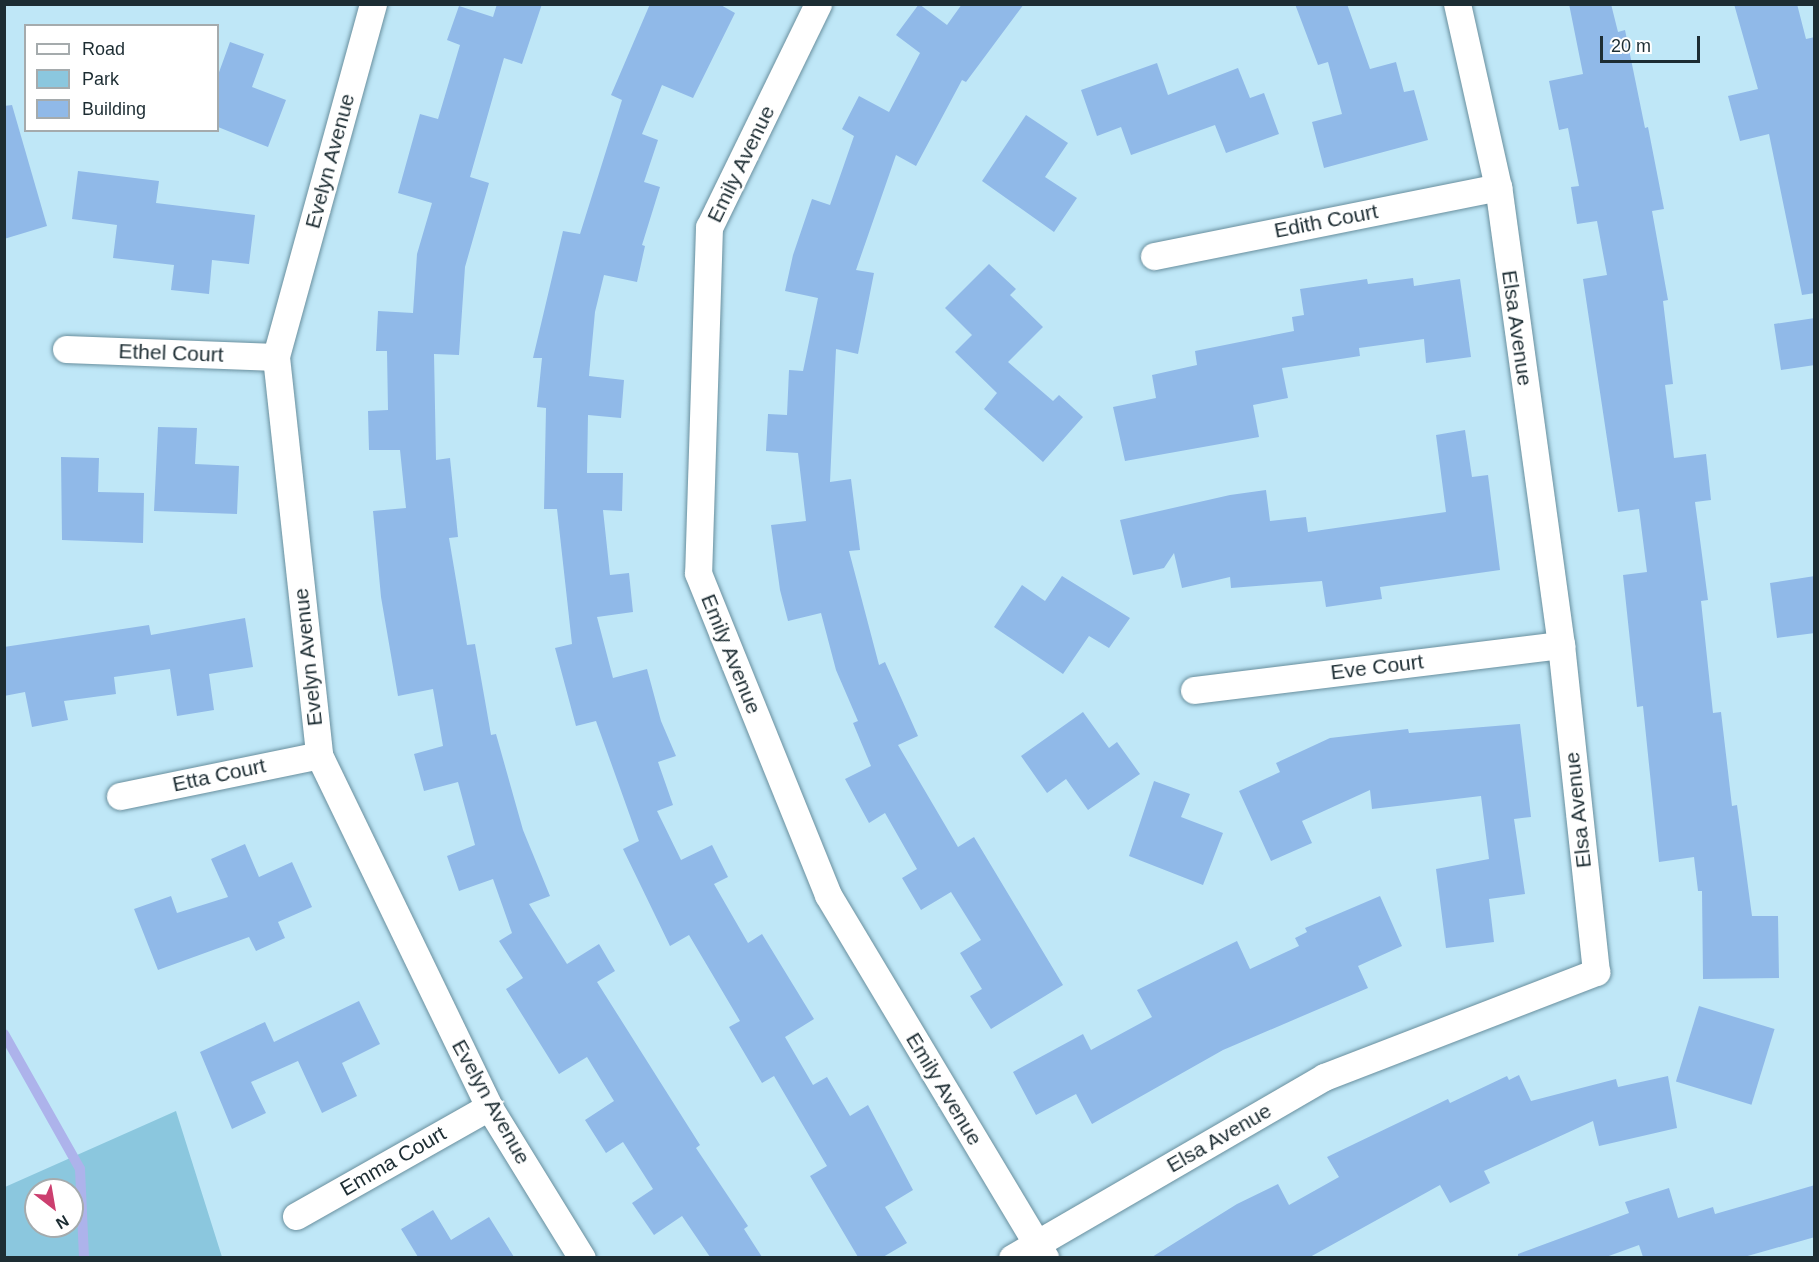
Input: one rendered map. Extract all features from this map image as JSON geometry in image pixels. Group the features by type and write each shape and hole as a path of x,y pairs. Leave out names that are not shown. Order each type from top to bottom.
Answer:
{"street":[{"name":"Evelyn Avenue","path":"373,4 276,357 318,755 489,1107 582,1257"},
{"name":"Emily Avenue","path":"818,4 709,227 698,573 828,895 1040,1250"},
{"name":"Elsa Avenue","path":"1012,1257 1040,1250 1324,1077 1596,972 1561,645 1497,187 1457,4"},
{"name":"Edith Court","path":"1155,256 1497,187"},
{"name":"Ethel Court","path":"66,349 276,357"},
{"name":"Eve Court","path":"1194,690 1561,645"},
{"name":"Etta Court","path":"120,796 318,755"},
{"name":"Emma Court","path":"296,1216 489,1107"}],"green space":[{"path":"176,1111 222,1257 5,1257 5,1187 24,1179 24,1238 84,1238 84,1178 25,1178"}],"building":[{"path":"497,4 542,4 522,64 504,58 470,177 489,183 465,267 459,355 434,354 436,460 450,458 458,537 449,538 467,645 475,644 491,735 496,734 523,830 550,896 529,904 567,964 599,944 615,971 597,982 700,1145 696,1148 748,1226 744,1229 762,1257 710,1257 682,1216 654,1235 632,1203 653,1189 623,1142 606,1153 585,1120 614,1101 587,1057 559,1074 506,989 523,978 499,941 512,933 493,879 459,891 447,856 475,845 458,782 424,791 414,754 443,746 433,689 398,696 381,597 373,511 406,508 400,450 369,450 368,411 388,410 387,351 376,351 378,311 413,313 417,254 432,203 398,193 420,114 438,119 460,45 447,40 459,6 493,17"},
{"path":"650,4 719,4 735,13 693,98 662,85 642,134 658,140 644,182 660,187 642,245 645,246 637,282 604,275 595,312 589,376 624,380 621,418 588,415 587,473 623,473 622,511 603,510 610,575 629,573 633,612 597,617 613,678 647,669 661,721 676,756 658,762 673,805 657,811 681,860 712,845 728,877 714,884 748,943 762,934 814,1019 785,1037 813,1085 827,1077 850,1116 868,1105 913,1190 885,1207 907,1243 883,1257 858,1257 810,1176 827,1166 774,1076 762,1083 729,1027 740,1021 689,935 670,946 623,849 639,841 596,721 576,726 555,648 572,644 557,509 544,509 546,408 537,407 542,358 533,358 563,231 580,234 622,100 611,95"},
{"path":"919,4 947,25 962,4 1024,4 966,82 962,80 916,166 896,155 856,270 874,273 858,354 836,349 830,482 851,479 860,550 849,551 879,665 885,662 918,736 898,745 958,847 974,837 1063,985 991,1029 970,996 982,989 960,953 981,940 951,892 921,910 902,878 917,869 885,813 869,823 845,779 871,766 853,723 858,721 836,670 821,613 788,621 780,590 771,525 806,521 798,453 766,451 768,414 787,415 789,370 803,371 818,298 785,291 793,255 812,199 830,205 854,136 842,129 859,96 889,112 920,53 896,35"},
{"path":"1295,4 1347,4 1370,69 1396,62 1404,92 1414,90 1428,140 1324,168 1312,122 1342,114 1328,62 1318,65"},
{"path":"1569,4 1611,4 1618,32 1625,30 1645,128 1648,127 1664,209 1652,211 1668,300 1663,301 1673,384 1665,385 1674,458 1706,454 1711,500 1695,502 1708,600 1701,601 1713,713 1721,712 1732,806 1737,805 1752,916 1778,916 1779,978 1703,979 1702,891 1698,891 1694,857 1659,862 1643,706 1637,707 1623,575 1647,572 1639,509 1618,512 1583,279 1607,275 1597,221 1577,224 1571,187 1579,186 1568,128 1559,130 1549,81 1583,74"},
{"path":"1734,4 1797,4 1806,39 1815,37 1815,293 1802,295 1769,134 1740,141 1728,96 1758,89"},
{"path":"230,42 264,54 252,87 286,100 268,147 219,127 219,72"},
{"path":"1157,63 1168,95 1238,68 1250,98 1264,93 1279,134 1226,153 1215,125 1131,155 1121,127 1097,136 1081,90"},
{"path":"12,105 47,226 4,239 4,106"},
{"path":"1026,115 1068,143 1045,177 1077,198 1054,232 982,181"},
{"path":"78,171 159,181 156,203 255,215 249,264 212,260 209,294 171,290 174,265 113,258 117,225 72,219"},
{"path":"989,264 1016,289 1010,295 1043,327 1008,362 1053,401 1059,395 1083,417 1043,462 984,409 997,393 955,352 972,335 945,308"},
{"path":"1413,278 1414,286 1460,279 1471,357 1426,363 1424,339 1359,348 1360,356 1282,368 1288,398 1253,405 1259,437 1125,461 1113,407 1156,398 1152,375 1197,365 1195,351 1294,331 1292,317 1304,315 1300,289 1367,279 1368,284"},
{"path":"1815,318 1815,365 1781,370 1774,324"},
{"path":"158,427 197,428 195,464 239,466 237,514 154,511"},
{"path":"1465,430 1472,477 1488,475 1500,570 1380,587 1382,599 1326,607 1322,581 1231,588 1230,577 1182,588 1174,553 1164,568 1133,575 1120,520 1230,495 1266,490 1270,521 1306,517 1308,532 1446,512 1436,435"},
{"path":"61,457 99,458 98,492 144,493 143,543 62,540"},
{"path":"1062,576 1130,618 1109,648 1089,636 1063,674 994,627 1022,585 1045,601"},
{"path":"1815,576 1815,633 1777,638 1770,583"},
{"path":"245,618 253,667 209,674 214,710 177,716 170,669 114,677 116,694 64,701 68,720 32,727 25,692 4,696 4,647 149,625 151,635"},
{"path":"1083,712 1109,748 1117,742 1140,774 1088,810 1066,779 1047,793 1021,756"},
{"path":"1520,724 1531,817 1514,819 1525,894 1489,899 1494,942 1446,948 1436,869 1489,859 1481,796 1372,809 1370,790 1302,821 1312,843 1271,861 1239,791 1280,772 1276,763 1330,738 1408,729 1409,733"},
{"path":"1154,781 1190,794 1181,817 1223,833 1203,885 1129,856"},
{"path":"245,844 259,877 292,862 312,907 278,922 285,938 256,951 249,937 158,970 134,909 171,896 177,913 228,897 211,859"},
{"path":"1380,896 1402,946 1358,966 1368,988 1223,1050 1092,1124 1076,1094 1036,1115 1013,1072 1083,1034 1091,1050 1152,1017 1137,990 1237,941 1250,969 1299,946 1295,938 1307,932 1305,928"},
{"path":"359,1001 380,1044 342,1063 357,1096 322,1113 298,1061 251,1082 266,1113 232,1129 200,1052 265,1022 274,1042"},
{"path":"1699,1006 1775,1029 1751,1105 1676,1082"},
{"path":"1519,1075 1531,1101 1616,1079 1618,1087 1668,1076 1677,1128 1599,1146 1593,1121 1484,1171 1490,1183 1450,1203 1440,1185 1310,1257 1152,1257 1237,1204 1278,1184 1289,1205 1339,1177 1327,1157 1448,1099 1450,1103 1507,1076 1509,1080"},
{"path":"1815,1185 1815,1237 1744,1257 1643,1257 1639,1245 1606,1257 1518,1257 1518,1254 1629,1213 1625,1202 1669,1188 1678,1218 1713,1207 1715,1214"},
{"path":"433,1210 451,1240 489,1217 514,1257 418,1257 401,1229"}],"waterway":[{"path":"4,1034 80,1169 84,1258"}]}
